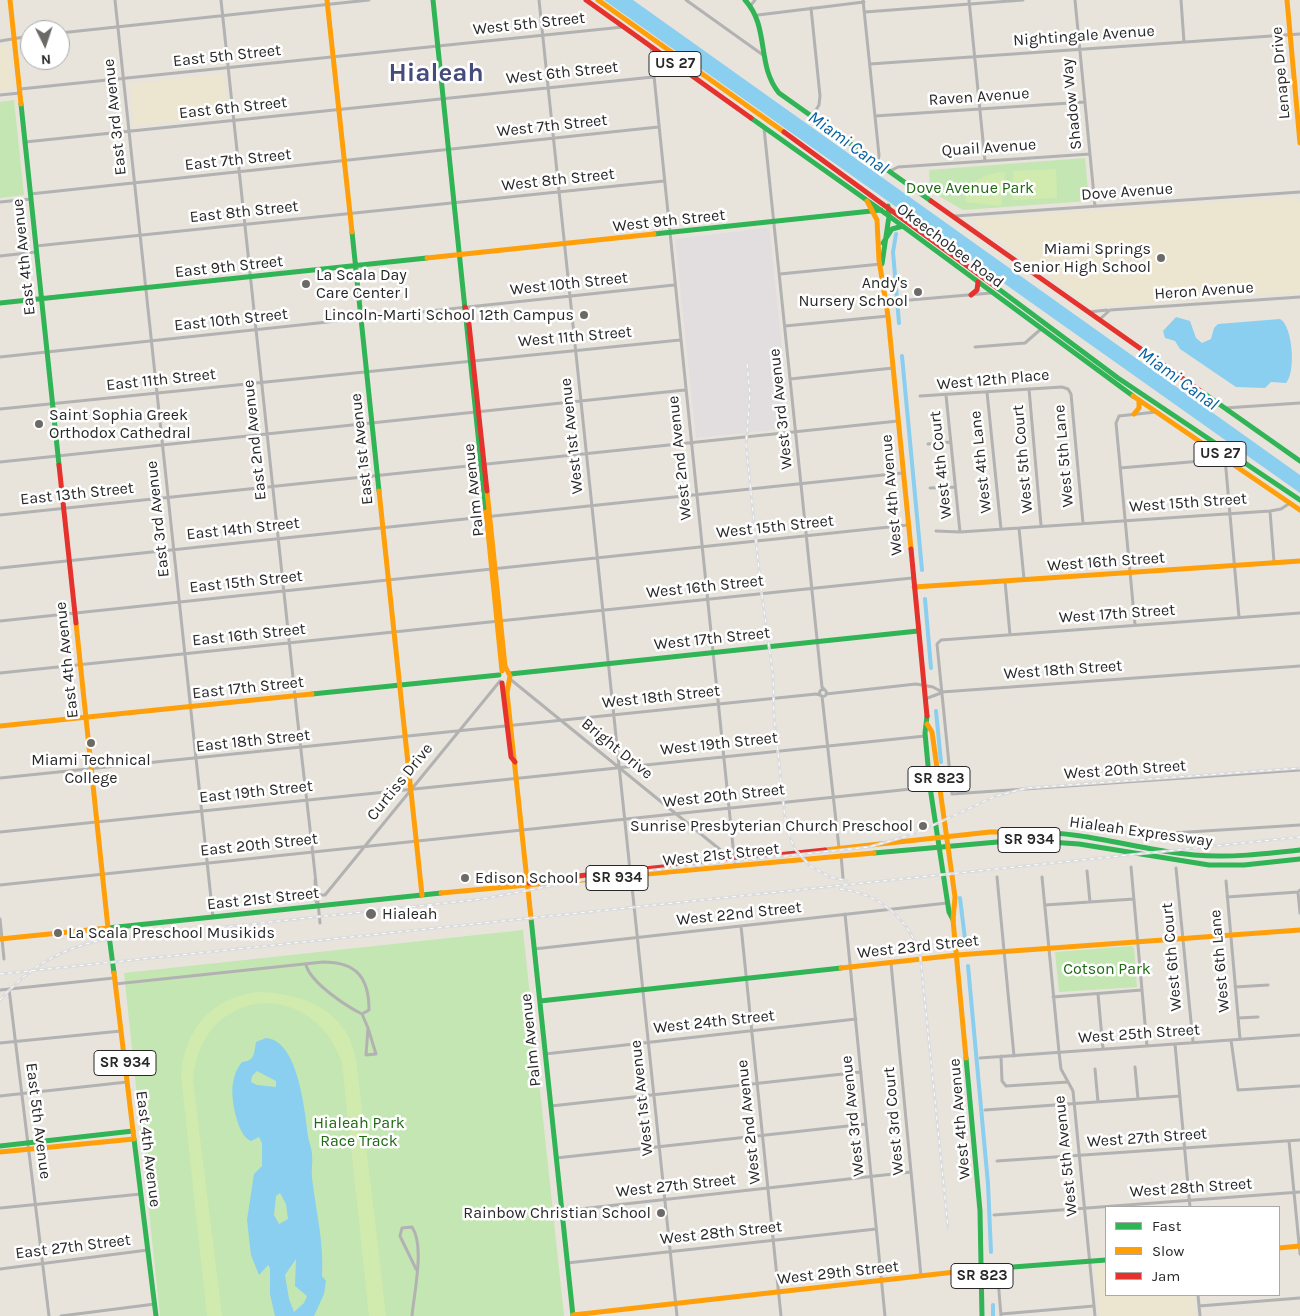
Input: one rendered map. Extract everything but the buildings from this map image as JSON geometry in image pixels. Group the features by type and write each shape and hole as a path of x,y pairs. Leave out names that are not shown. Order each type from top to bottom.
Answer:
{"main road":[{"name":"East 4th Avenue","path":"10,0 96,822 156,1316"},
{"name":"Palm Avenue","path":"433,0 505,677 511,757 514,762 528,884 573,1316"},
{"name":"Okeechobee Road","path":"586,0 881,210"},
{"name":"Okeechobee Road","path":"598,0 889,211 903,226 1108,379 1300,510"},
{"path":"745,0 752,5 758,14 768,80 779,93 1300,461"},
{"name":"Lenape Drive","path":"1287,0 1298,86 1300,143"},
{"name":"East 1st Avenue","path":"327,2 422,895"},
{"path":"623,27 639,29"},
{"name":"West 4th Avenue","path":"866,199 874,211 877,220 924,685 927,723 925,736 930,788 948,903 953,920 957,955 977,1163 982,1269 982,1316"},
{"name":"West 9th Street","path":"460,256 881,210 895,211"},
{"name":"West 4th Avenue","path":"882,264 883,243 889,211"},
{"name":"Okeechobee Road","path":"895,211 1118,378 1300,500"},
{"path":"883,243 892,229 903,226"},
{"name":"East 9th Street","path":"0,303 460,256"},
{"path":"971,295 977,290 978,282"},
{"path":"993,293 1008,296"},
{"path":"1041,329 1057,332"},
{"path":"1108,379 1118,378"},
{"path":"1134,414 1139,408 1139,400"},
{"path":"1157,412 1174,414"},
{"path":"1221,446 1225,458"},
{"name":"West 16th Street","path":"914,587 1300,561"},
{"name":"West 17th Street","path":"505,677 609,663 918,631"},
{"name":"East 17th Street","path":"0,726 294,695 505,677"},
{"name":"West 4th Avenue","path":"927,723 932,732 949,836 956,911 953,920"},
{"name":"Hialeah Expressway","path":"949,836 1032,831 1107,839 1177,852 1224,856 1259,855 1300,850"},
{"name":"West 21st Street","path":"528,884 534,880 949,836"},
{"name":"Hialeah Expressway","path":"950,844 1033,840 1108,848 1166,859 1224,865 1262,864 1300,859"},
{"name":"West 21st Street","path":"528,884 537,885 950,844"},
{"name":"East 21st Street","path":"1,939 528,884"},
{"name":"West 23rd Street","path":"540,1001 957,955 1300,930"},
{"path":"0,1146 134,1131"},
{"path":"0,1152 134,1139"},
{"path":"1280,1248 1300,1246"},
{"name":"West 29th Street","path":"573,1316 982,1269 1105,1260"}],"street":[{"name":"East 3rd Avenue","path":"115,0 213,917"},
{"name":"East 2nd Avenue","path":"222,0 294,695 319,906"},
{"path":"70,32 327,2 369,0"},
{"name":"West 1st Avenue","path":"539,0 630,870"},
{"path":"686,0 763,55"},
{"path":"752,5 755,0"},
{"path":"865,12 970,2 1023,0"},
{"name":"Shadow Way","path":"1075,0 1095,206"},
{"path":"1181,0 1184,42"},
{"path":"758,14 863,1 879,155 878,162"},
{"path":"970,2 985,161"},
{"path":"811,8 820,96 819,105 812,116"},
{"name":"West 5th Street","path":"438,46 623,27"},
{"name":"Nightingale Avenue","path":"870,64 1300,34"},
{"path":"0,41 20,37"},
{"name":"East 5th Street","path":"0,95 124,79 438,46"},
{"name":"West 2nd Avenue","path":"651,47 674,285 714,652 732,859 735,866"},
{"name":"West 6th Street","path":"443,98 653,77"},
{"name":"East 6th Street","path":"25,142 443,98"},
{"name":"Raven Avenue","path":"875,116 1085,102"},
{"name":"West 7th Street","path":"449,150 658,127"},
{"name":"West 3rd Avenue","path":"764,128 839,848"},
{"name":"East 7th Street","path":"0,202 135,184 449,150"},
{"name":"Quail Avenue","path":"890,171 898,167 1090,154"},
{"name":"West 8th Street","path":"454,203 664,181"},
{"name":"Dove Avenue","path":"955,216 1300,192"},
{"name":"East 8th Street","path":"0,256 36,249 141,236 454,203"},
{"path":"780,274 882,264"},
{"name":"West 10th Street","path":"465,307 674,285"},
{"path":"910,300 993,293"},
{"name":"Heron Avenue","path":"1089,312 1300,297"},
{"name":"East 10th Street","path":"0,357 465,307"},
{"path":"1099,320 1110,310"},
{"path":"785,326 888,316"},
{"path":"975,347 1025,343 1041,329"},
{"name":"West 11th Street","path":"471,360 680,340"},
{"name":"East 11th Street","path":"0,409 471,360"},
{"path":"790,379 893,368"},
{"name":"West 12th Place","path":"920,396 1062,387 1068,389"},
{"name":"West 5th Lane","path":"1068,389 1071,394 1083,523"},
{"path":"0,462 685,390"},
{"name":"West 5th Court","path":"1029,390 1041,525"},
{"name":"West 4th Lane","path":"987,392 1001,529"},
{"name":"West 4th Court","path":"946,395 960,532"},
{"path":"1224,408 1300,402"},
{"path":"1135,625 1116,423 1119,416 1157,412"},
{"name":"East 13th Street","path":"0,515 898,421"},
{"path":"928,444 951,442"},
{"path":"1225,458 1239,618"},
{"path":"1120,468 1213,460"},
{"name":"East 14th Street","path":"0,568 902,473"},
{"path":"930,488 955,487"},
{"name":"West 15th Street","path":"936,531 960,532 1229,512 1270,511 1281,509 1290,503"},
{"path":"1270,511 1274,562"},
{"name":"West 15th Street","path":"493,569 908,525"},
{"path":"1019,528 1024,580"},
{"name":"East 15th Street","path":"0,620 493,569"},
{"name":"West 16th Street","path":"498,621 912,578"},
{"path":"1005,581 1010,635"},
{"name":"West 17th Street","path":"942,692 938,642 941,640 1300,613"},
{"name":"East 16th Street","path":"0,673 498,621"},
{"name":"West 18th Street","path":"510,726 823,693 924,685 942,692 1300,666"},
{"name":"Bright Drive","path":"505,677 620,767 732,859"},
{"name":"Curtiss Drive","path":"319,895 325,895 458,731 505,677"},
{"path":"925,699 942,692"},
{"name":"West 20th Street","path":"942,692 952,794 1300,770"},
{"name":"East 18th Street","path":"0,778 510,726"},
{"name":"West 19th Street","path":"516,778 925,736"},
{"name":"East 19th Street","path":"0,832 516,778"},
{"name":"West 20th Street","path":"521,831 930,788"},
{"path":"1157,834 1300,825"},
{"name":"East 20th Street","path":"0,885 521,831"},
{"path":"841,855 843,878"},
{"path":"1131,867 1147,1046"},
{"name":"West 6th Court","path":"1176,868 1193,1042"},
{"path":"1087,871 1090,902"},
{"name":"East 2nd Avenue","path":"315,876 316,901 319,906"},
{"name":"West 1st Avenue","path":"631,876 677,1316"},
{"path":"998,877 1014,1056"},
{"name":"West 5th Avenue","path":"1042,877 1061,1069 1073,1091 1095,1316"},
{"name":"West 6th Lane","path":"1226,881 1240,1039"},
{"path":"1227,897 1299,891 1300,913"},
{"path":"1045,905 1134,899"},
{"name":"West 22nd Street","path":"534,949 948,903"},
{"path":"319,906 320,923"},
{"name":"West 3rd Avenue","path":"846,914 885,1316"},
{"path":"0,919 4,959"},
{"name":"West 2nd Avenue","path":"741,926 781,1316"},
{"path":"0,990 306,965 323,962 342,962 354,969 363,979 369,994 369,1010 362,1014"},
{"name":"West 3rd Court","path":"891,962 921,1276"},
{"path":"306,965 307,970 346,1006 362,1014 368,1028 376,1054 366,1055 365,1045 368,1028"},
{"path":"1235,988 1268,985"},
{"name":"East 5th Avenue","path":"9,989 50,1316"},
{"path":"1054,997 1142,990"},
{"path":"1098,994 1103,1049"},
{"path":"1238,1018 1258,1017"},
{"name":"West 24th Street","path":"545,1054 856,1019"},
{"path":"0,1044 121,1031"},
{"name":"West 25th Street","path":"980,1058 1300,1035"},
{"path":"1231,1040 1238,1090 1300,1086"},
{"path":"1175,1044 1190,1206"},
{"path":"1001,1056 1002,1081 1006,1086 1068,1082"},
{"path":"1135,1067 1138,1099"},
{"path":"1095,1070 1098,1102"},
{"path":"551,1106 861,1072"},
{"path":"0,1096 127,1082"},
{"path":"985,1110 1180,1096"},
{"path":"556,1158 866,1124"},
{"name":"West 27th Street","path":"997,1161 1300,1140"},
{"path":"1289,1141 1300,1254"},
{"name":"West 27th Street","path":"562,1211 911,1172"},
{"name":"West 28th Street","path":"1115,1206 1300,1192"},
{"path":"0,1208 141,1194"},
{"name":"West 28th Street","path":"994,1215 1105,1207"},
{"path":"412,1316 419,1248 412,1227 402,1228 400,1236 416,1269"},
{"name":"West 28th Street","path":"567,1263 876,1229"},
{"name":"East 27th Street","path":"0,1268 148,1250"},
{"path":"1001,1268 998,1276 1001,1315 1094,1306"},
{"path":"1198,1296 1200,1316"},
{"path":"1199,1306 1300,1298"},
{"path":"61,1316 155,1304"}],"shaded area":[{"path":"10,45 14,89 0,91 0,46"},
{"path":"224,74 228,116 134,125 130,84"},
{"name":"Miami Springs Senior High School","path":"1296,197 1300,203 1300,292 1090,307 974,222 976,219"},
{"path":"766,228 770,232 790,428 696,438 675,239"},
{"path":"1095,1266 1105,1266 1105,1296 1194,1296 1196,1316 1100,1316"}],"green space":[{"path":"14,100 24,195 0,198 0,102"},
{"name":"Dove Avenue Park","path":"1085,158 1089,201 963,210 930,191 929,170"},
{"path":"1056,169 1057,198 1012,200 1013,171"},
{"path":"1001,172 1005,173 1001,206 966,202 967,195 973,184 983,177"},
{"name":"Hialeah Park Race Track","path":"523,930 564,1316 160,1316 124,973"},
{"name":"Cotson Park","path":"1131,946 1134,948 1137,987 1059,992 1055,952"},
{"name":"Hialeah Park Race Track","path":"257,992 297,997 321,1008 341,1025 351,1042 356,1059 386,1316 369,1316 342,1063 327,1035 307,1015 283,1005 258,1004 235,1011 215,1026 200,1050 193,1081 222,1316 207,1316 181,1075 188,1043 203,1019 226,1001 241,995"}],"water":[{"path":"604,0 633,0 1300,475 1300,493"},
{"path":"1176,317 1190,321 1196,338 1202,343 1211,339 1214,328 1218,324 1280,319 1288,331 1292,350 1289,378 1286,383 1271,382 1265,388 1236,387 1180,349 1175,341 1165,338 1163,331"},
{"path":"266,1038 277,1042 286,1051 293,1063 302,1095 312,1153 312,1178 321,1239 322,1276 326,1281 324,1294 314,1316 275,1316 270,1294 270,1268 268,1265 259,1275 251,1255 247,1220 254,1174 262,1166 262,1143 259,1137 251,1141 242,1132 238,1124 232,1089 237,1069 242,1062 252,1058 256,1042","holes":["257,1071 276,1081 276,1087 257,1085 251,1082 252,1076","280,1193 286,1204 288,1219 279,1224 274,1215 276,1196","296,1259 295,1286 307,1296 304,1303 294,1312 289,1299 285,1275"]}],"waterway":[{"path":"896,234 893,252 899,323"},
{"path":"902,356 922,570"},
{"path":"925,599 931,668"},
{"path":"936,711 941,762"},
{"path":"960,898 965,939"},
{"path":"968,966 988,1184 991,1252"},
{"path":"993,1305 993,1316"}],"railway":[{"path":"747,364 750,394 746,445 761,589 773,675 774,716 786,828 795,849 810,866 830,877 847,881"},
{"path":"0,1000 22,978 46,961 73,948 103,940 483,899 607,875 869,847 914,834 996,796 1027,788 1300,768"},
{"path":"0,974 1300,837"},
{"path":"840,889 854,891 867,896 890,909 908,929 920,954 948,1228"}],"traffic: fast":[{"path":"433,0 486,512"},
{"path":"745,0 758,22 768,70 772,82 779,93 931,201"},
{"path":"21,104 59,465"},
{"path":"751,118 889,216 1133,396"},
{"path":"882,264 889,216 888,206"},
{"path":"654,234 881,210"},
{"path":"883,243 892,229 903,226"},
{"path":"352,232 379,491"},
{"path":"0,303 427,258"},
{"path":"996,287 1118,378 1300,500"},
{"path":"1202,392 1300,461"},
{"path":"510,674 918,631"},
{"path":"312,694 499,675"},
{"path":"927,716 925,733 930,787 949,912 953,920"},
{"path":"1032,832 1073,835 1174,853 1207,856 1234,856 1300,850"},
{"path":"874,853 1020,840 1079,844 1209,865 1244,865 1300,859"},
{"path":"114,973 108,928 441,893"},
{"path":"531,918 573,1316"},
{"path":"540,1001 841,968"},
{"path":"966,1058 980,1211 982,1316"},
{"path":"0,1146 133,1131"},
{"path":"134,1139 156,1316"},
{"path":"973,1270 1105,1260"}],"traffic: slow":[{"path":"10,0 21,104"},
{"path":"327,0 352,232"},
{"path":"598,0 784,132"},
{"path":"1287,0 1300,143"},
{"path":"867,201 877,220 879,260 888,316 911,549"},
{"path":"427,258 654,234"},
{"path":"1133,396 1300,510"},
{"path":"1134,414 1139,408 1139,400"},
{"path":"379,491 422,895"},
{"path":"487,491 505,666 510,676 507,693 531,918"},
{"path":"486,512 502,671"},
{"path":"914,587 1300,561"},
{"path":"0,939 108,928 76,623"},
{"path":"0,726 312,694"},
{"path":"927,724 932,732 955,897 953,920 966,1058"},
{"path":"825,850 990,832 1032,832"},
{"path":"441,893 874,853"},
{"path":"841,968 957,955 1300,930"},
{"path":"0,1152 134,1139 114,973"},
{"path":"1280,1248 1300,1246"},
{"path":"573,1315 973,1270"}],"traffic: jam":[{"path":"586,0 751,118"},
{"path":"784,132 996,287"},
{"path":"931,201 1202,392"},
{"path":"971,295 977,290 978,282"},
{"path":"465,307 468,315 487,491"},
{"path":"59,465 76,623"},
{"path":"911,549 927,716"},
{"path":"502,683 511,757 515,762"},
{"path":"529,883 539,880 825,850"}],"place":[{"name":"Miami Springs Senior High School","path":"1161,258"},
{"name":"La Scala Day Care Center I","path":"306,284"},
{"name":"Andy's Nursery School","path":"918,292"},
{"name":"Lincoln-Marti School 12th Campus","path":"584,315"},
{"name":"Saint Sophia Greek Orthodox Cathedral","path":"39,424"},
{"name":"Miami Technical College","path":"91,743"},
{"name":"Sunrise Presbyterian Church Preschool","path":"923,826"},
{"name":"Edison School","path":"465,878"},
{"name":"Hialeah","path":"371,914"},
{"name":"La Scala Preschool Musikids","path":"58,933"},
{"name":"Rainbow Christian School","path":"661,1213"}],"district":[{"name":"Hialeah","path":"436,74"}],"water label":[{"name":"Miami Canal","path":"848,143"},
{"name":"Miami Canal","path":"1178,379"}]}
